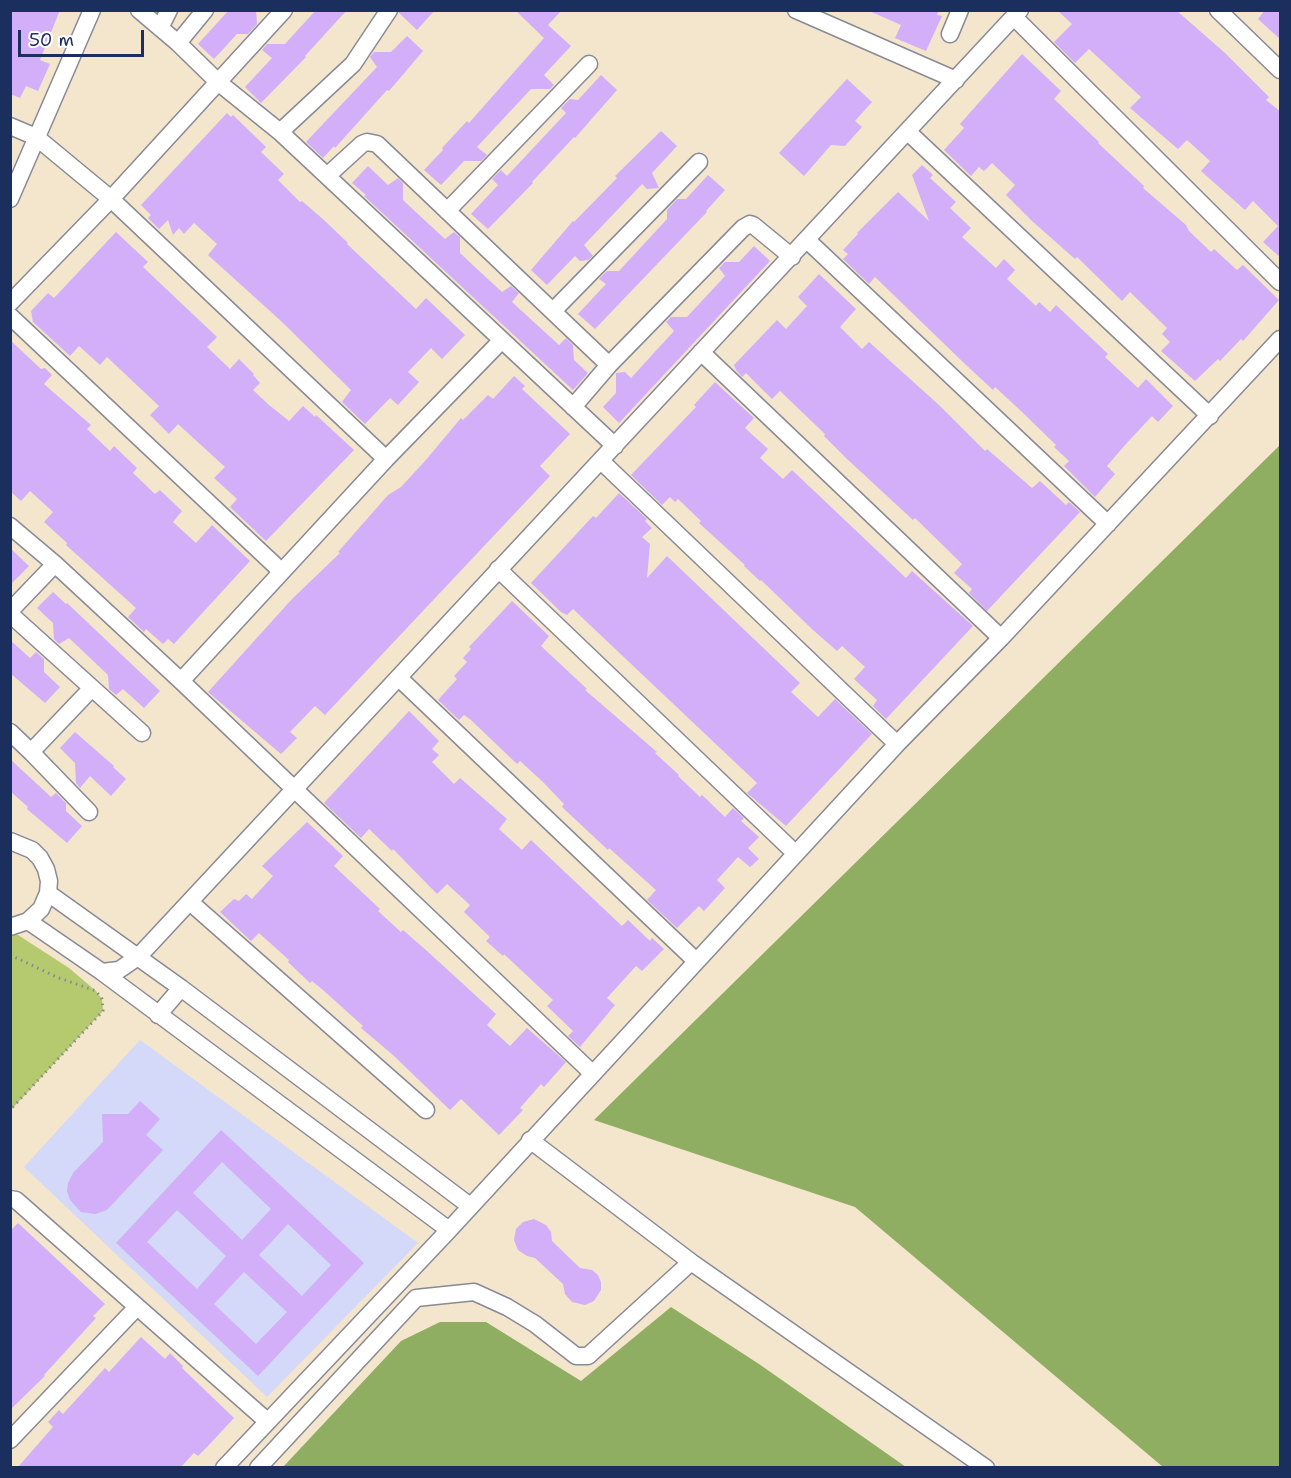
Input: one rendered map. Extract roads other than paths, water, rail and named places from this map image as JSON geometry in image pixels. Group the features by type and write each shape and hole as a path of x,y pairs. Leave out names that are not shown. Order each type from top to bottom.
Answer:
{"street":[{"path":"10,199 92,10"},
{"path":"139,10 178,43 218,82 280,132 615,446"},
{"path":"160,28 169,10"},
{"path":"178,43 206,10"},
{"path":"10,303 111,199 284,10"},
{"path":"280,132 353,64 389,10"},
{"path":"796,10 956,80"},
{"path":"950,34 960,10"},
{"path":"1218,10 1281,70"},
{"path":"102,972 119,970 138,957 1017,14 1281,282"},
{"path":"447,211 589,64"},
{"path":"10,126 36,137 111,199 386,459"},
{"path":"908,132 1210,416"},
{"path":"327,176 362,144 372,142 377,144 609,365"},
{"path":"553,311 699,162"},
{"path":"573,407 609,365 742,228 753,225 792,256"},
{"path":"807,240 1108,524"},
{"path":"10,316 282,571"},
{"path":"224,1467 449,1230 897,744 1002,638 1281,339"},
{"path":"181,681 386,459 502,340"},
{"path":"701,352 1002,638"},
{"path":"601,461 897,744"},
{"path":"10,526 55,564 181,681 592,1073"},
{"path":"55,564 10,613 91,689 142,732"},
{"path":"498,569 795,853"},
{"path":"399,678 696,961"},
{"path":"31,752 91,689"},
{"path":"10,732 88,812"},
{"path":"10,841 32,850 40,858 49,881 48,893 41,909 28,921 10,927"},
{"path":"48,893 181,988 470,1206"},
{"path":"190,902 426,1110"},
{"path":"28,921 102,972 158,1016 449,1230"},
{"path":"158,1016 181,988"},
{"path":"530,1140 691,1262 986,1467"},
{"path":"10,1199 16,1200 267,1421"},
{"path":"258,1467 416,1298 474,1292 507,1307 535,1324 576,1356 588,1356 691,1262"},
{"path":"10,1440 137,1307"}]}
